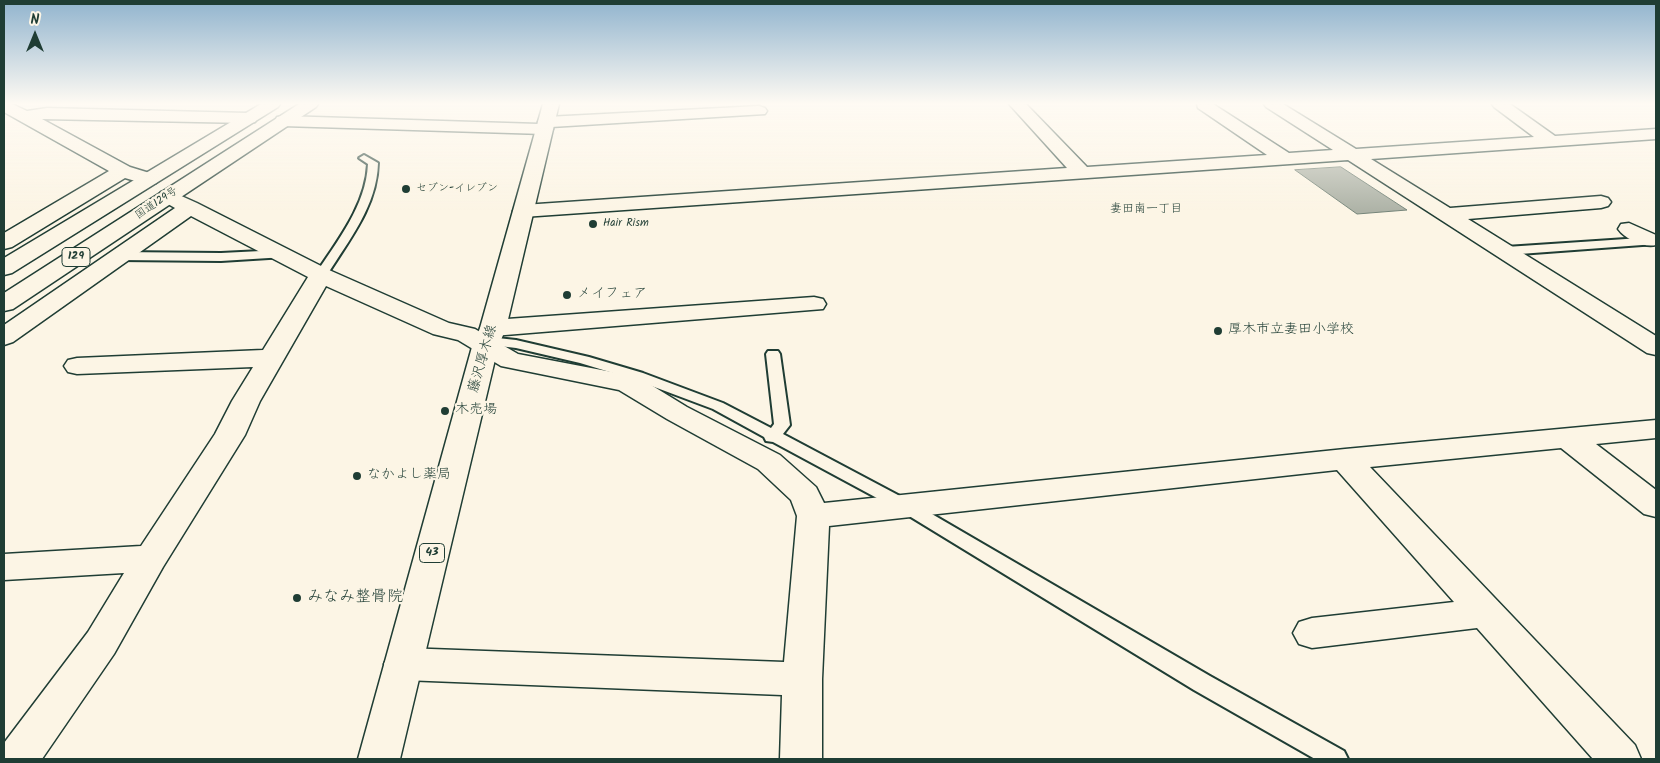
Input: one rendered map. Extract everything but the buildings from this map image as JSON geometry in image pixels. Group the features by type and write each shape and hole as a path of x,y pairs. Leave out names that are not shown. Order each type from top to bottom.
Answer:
{"main road":[{"path":"67,140 123,171 149,179"},
{"name":"国道129号","path":"4,268 214,140"},
{"name":"国道129号","path":"4,304 254,140"},
{"name":"藤沢厚木線","path":"379,759 541,140"},
{"path":"1051,140 1083,174"},
{"path":"1255,140 1286,159"},
{"path":"1329,140 1656,347"},
{"path":"523,211 1572,140"},
{"path":"4,242 123,171"},
{"path":"1555,194 1574,204"},
{"path":"168,196 321,275 442,328 489,339 814,304"},
{"path":"1447,214 1601,202"},
{"path":"4,337 190,206"},
{"path":"1629,229 1653,240"},
{"path":"17,759 101,643 151,558 230,435 246,401 321,275"},
{"path":"489,339 510,360 628,383 677,413 769,462 805,495 814,516 802,679 801,759"},
{"path":"77,366 272,358"},
{"path":"814,516 1566,436 1656,429"},
{"path":"1566,436 1656,506"},
{"path":"1345,459 1620,759"},
{"path":"4,566 151,558"},
{"path":"1312,633 1485,612"},
{"path":"404,664 802,679"}],"lane":[{"path":"321,275 363,207 374,171 372,163 364,158"},
{"path":"1506,251 1653,240"},
{"path":"119,256 221,257 281,254"},
{"path":"489,339 584,360 638,376 718,406 772,437 906,507 1202,683 1336,759"},
{"path":"772,437 782,425 773,354"}],"shaded area":[{"path":"1341,167 1407,210 1357,214 1295,170"}],"place":[{"name":"セブン-イレブン","path":"406,189"},
{"name":"Hair Rism","path":"593,224"},
{"name":"メイフェア","path":"567,295"},
{"name":"厚木市立妻田小学校","path":"1218,331"},
{"name":"木売場","path":"445,411"},
{"name":"なかよし薬局","path":"357,476"},
{"name":"みなみ整骨院","path":"297,598"}],"district":[{"name":"妻田南一丁目","path":"1146,210"}]}
